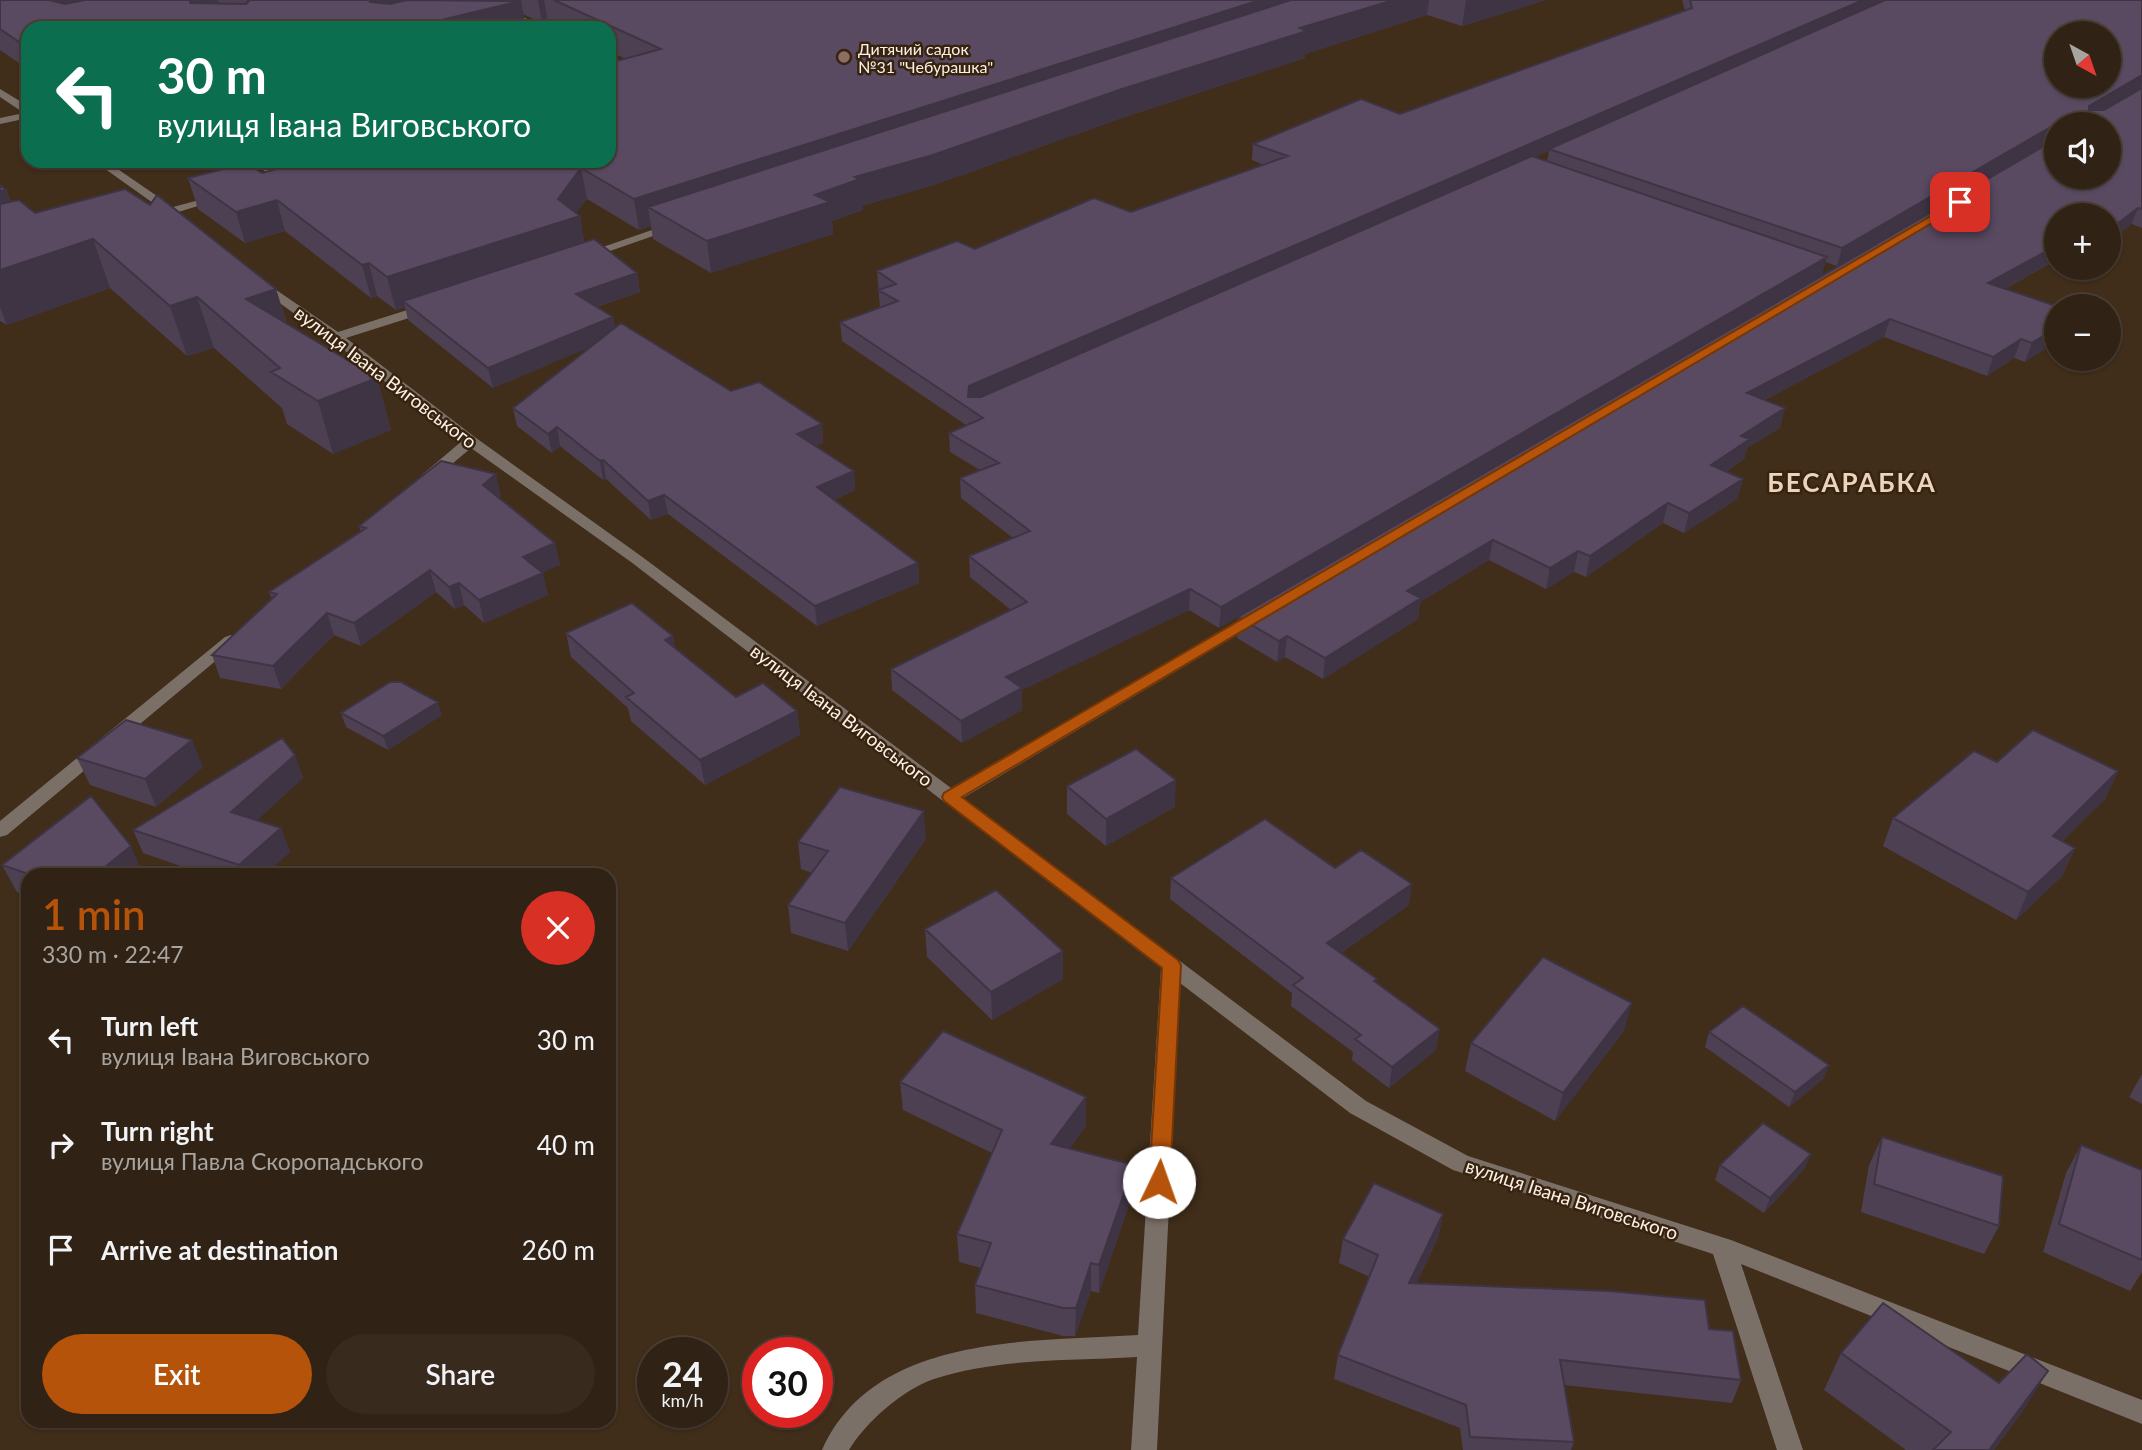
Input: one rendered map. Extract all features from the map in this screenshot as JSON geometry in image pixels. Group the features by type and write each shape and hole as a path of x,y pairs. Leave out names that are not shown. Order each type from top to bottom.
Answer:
{"street":[{"path":"488,3 525,21"},
{"path":"616,63 634,72 616,78"},
{"path":"0,92 21,108"},
{"path":"0,121 21,115"},
{"path":"108,168 164,212 234,194"},
{"path":"266,168 284,180"},
{"path":"271,184 296,176"},
{"path":"575,258 681,223"},
{"name":"вулиця Івана Виговського","path":"252,277 337,337 471,442 636,559 1358,1107 1461,1163 1723,1247 2142,1412"},
{"path":"337,337 443,302"},
{"path":"417,486 471,442"},
{"path":"950,797 1275,606"},
{"path":"0,831 246,627"},
{"path":"1144,1450 1171,965"},
{"path":"1723,1247 1790,1450"},
{"path":"835,1450 853,1420 888,1392 928,1369 996,1355 1150,1345"}],"building":[{"path":"0,0 49,0 65,4 85,0 191,0 190,3 246,4 248,0 371,0 370,2 390,4 407,0 521,1 437,21 21,21 21,43 0,29"},
{"path":"554,0 1260,0 634,199 581,168 616,168 616,61 661,49 616,28 616,21 600,21"},
{"path":"1291,0 1394,0 1300,28 1307,31 1122,89 933,155 855,177 860,179 815,195 830,202 707,241 648,207"},
{"path":"1690,0 1863,0 969,386 968,397 981,397 1532,156 1827,257 1221,607 1190,589 1006,677 1022,688 961,721 891,669 1027,602 969,556 1030,531 960,478 999,463 949,433 983,418 840,322 898,301 878,290 896,284 877,271 957,241 975,249 1094,198 1131,212 1288,156 1253,144 1361,99 1400,114 1692,8"},
{"path":"1885,0 2142,0 2142,75 2121,87 2121,21 2044,21 2044,98 2103,98 2089,106 2089,110 2104,110 2142,88 2142,209 2138,208 2121,221 2121,203 2044,203 2044,253 1988,283 2044,302 2044,336 2032,343 2021,339 1993,357 1890,319 1747,393 1785,408 1741,436 1750,439 1711,465 1743,479 1689,513 1668,503 1590,556 1578,551 1550,568 1493,540 1407,591 1421,598 1325,658 1287,636 1279,641 1238,617 2044,146 2044,189 2121,189 2121,112 2044,112 2044,131 1842,248 1549,149"},
{"path":"227,168 254,168 262,173 280,168 581,168 558,199 580,216 387,277 369,263 362,265 277,200 236,212 188,178"},
{"path":"125,189 150,205 157,195 276,289 246,299 377,378 318,401 271,372 280,368 197,297 170,306 93,239 0,270 0,204 19,200 35,213"},
{"path":"594,239 637,273 576,294 613,317 488,368 403,301"},
{"path":"621,323 731,391 759,382 822,424 797,434 854,471 817,487 918,563 815,606 664,495 648,501 603,460 600,461 557,427 548,434 513,408"},
{"path":"441,461 496,474 483,485 555,543 523,557 543,573 479,600 459,583 449,587 430,570 354,623 327,613 273,666 212,655 277,594 269,592 366,528 359,526"},
{"path":"632,603 673,636 665,640 736,697 763,683 797,711 700,760 626,697 634,693 566,633"},
{"path":"390,682 401,682 438,702 383,736 341,713"},
{"path":"126,720 192,740 145,779 77,758"},
{"path":"2033,730 2118,771 2053,836 2075,848 2028,892 1893,818 1974,751 1997,762"},
{"path":"282,738 295,755 231,812 281,828 239,865 133,830"},
{"path":"1136,749 1176,780 1106,819 1067,786"},
{"path":"840,787 924,811 845,923 788,905 828,851 798,842"},
{"path":"91,796 131,846 104,868 21,868 21,872 2,865"},
{"path":"1265,819 1335,868 1361,850 1412,884 1327,943 1440,1029 1392,1067 1355,1039 1361,1035 1293,985 1303,978 1171,878"},
{"path":"996,890 1063,951 991,992 925,929"},
{"path":"1543,957 1632,1003 1563,1093 1471,1043"},
{"path":"1743,1006 1829,1065 1795,1092 1709,1032"},
{"path":"943,1031 1086,1097 1051,1144 1134,1165 1099,1265 1091,1263 1076,1308 1063,1308 975,1285 991,1243 957,1234 1002,1130 900,1082"},
{"path":"1763,1123 1811,1154 1770,1198 1720,1165"},
{"path":"1882,1137 2003,1176 1999,1226 1874,1184"},
{"path":"2081,1145 2142,1170 2142,1260 2059,1224"},
{"path":"1374,1183 1443,1214 1409,1283 1609,1291 1705,1300 1709,1329 1733,1331 1741,1380 1560,1360 1574,1442 1470,1437 1466,1405 1338,1355 1378,1255 1343,1239"},
{"path":"1883,1303 1999,1383 2027,1354 2048,1371 1989,1450 1933,1450 1951,1432 1841,1353"}],"place":[{"name":"Дитячий садок №31 \"Чебурашка\"","path":"844,57"}],"district":[{"name":"БЕСАРАБКА","path":"1852,482"}],"route":[{"path":"1159,1182 1171,965 950,797 1960,202"}]}
